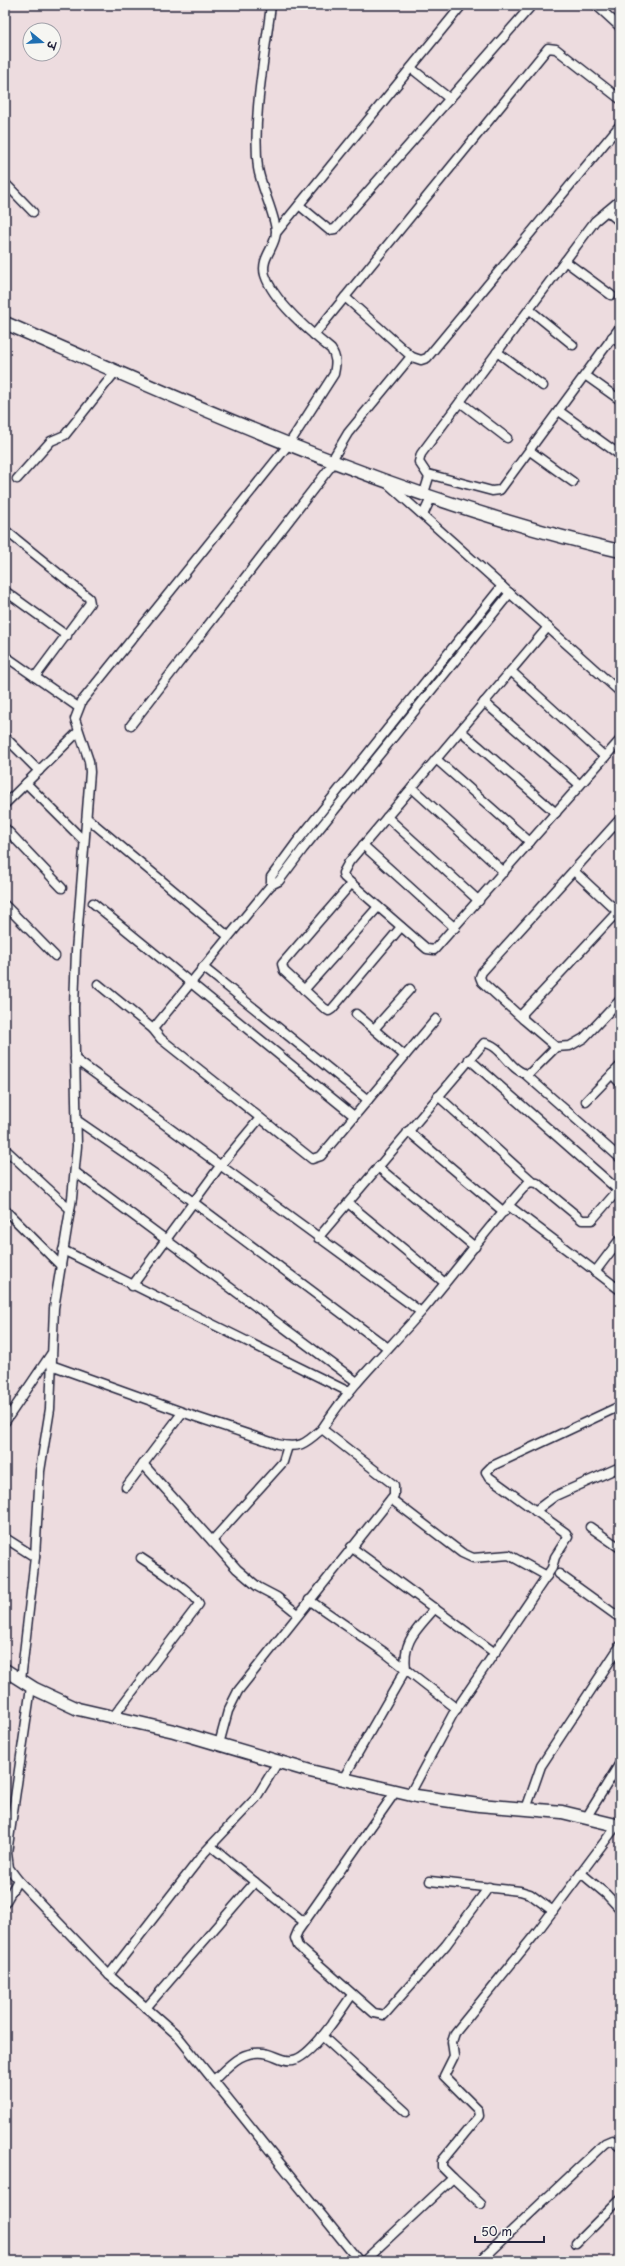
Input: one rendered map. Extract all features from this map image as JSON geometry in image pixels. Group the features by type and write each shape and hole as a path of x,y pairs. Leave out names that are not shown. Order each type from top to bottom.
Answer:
{"street":[{"path":"271,5 259,106 258,167 261,183 276,233"},
{"path":"359,2261 176,2034 109,1975 18,1880 9,1868 7,1853 26,1683 39,1477 50,1409 54,1308 75,1172 78,1121 75,1059 76,951 87,818 89,761 74,719 78,708 291,441 334,374 336,356 331,349 314,335 284,304 265,275 264,266 276,233 462,5"},
{"path":"596,5 620,27"},
{"path":"299,205 329,230 335,229 450,99 526,7"},
{"path":"314,335 548,48 556,49 620,99"},
{"path":"411,68 450,99"},
{"path":"344,297 412,356 424,360 431,354 620,125"},
{"path":"5,183 33,212"},
{"path":"423,515 428,486 418,458 595,221 620,200"},
{"path":"607,211 620,222"},
{"path":"565,261 611,295"},
{"path":"530,310 573,345"},
{"path":"5,323 116,371 381,478 428,486 496,492 504,486 620,327"},
{"path":"612,337 620,343"},
{"path":"497,352 543,386"},
{"path":"131,725 334,458 340,444 412,356"},
{"path":"17,479 51,441 65,435 116,371"},
{"path":"585,375 620,400"},
{"path":"460,402 507,438"},
{"path":"559,411 620,455"},
{"path":"530,451 573,482"},
{"path":"381,478 620,692"},
{"path":"428,486 549,534 620,551"},
{"path":"5,530 89,598 90,603 87,609 35,678"},
{"path":"271,885 271,877 296,843 502,586"},
{"path":"5,591 67,636"},
{"path":"153,1029 271,885 279,881 339,804 510,593"},
{"path":"548,627 363,845 343,872 344,877 431,951 438,947 620,740"},
{"path":"5,656 78,708"},
{"path":"444,659 452,665"},
{"path":"511,671 605,757"},
{"path":"484,702 580,785"},
{"path":"407,705 414,712"},
{"path":"461,730 556,813"},
{"path":"5,804 78,732"},
{"path":"5,737 38,771"},
{"path":"370,752 377,758"},
{"path":"436,759 530,842"},
{"path":"26,783 84,841"},
{"path":"412,788 504,872"},
{"path":"333,798 339,804"},
{"path":"387,817 479,901"},
{"path":"87,818 228,936"},
{"path":"556,1047 482,982 480,977 620,819"},
{"path":"5,828 62,888"},
{"path":"296,843 303,849"},
{"path":"363,845 455,928"},
{"path":"523,1019 523,1013 527,1008 619,911 574,871"},
{"path":"351,884 282,964 284,971 304,990 329,1011 401,927"},
{"path":"94,903 354,1116"},
{"path":"5,905 55,956"},
{"path":"304,990 378,907"},
{"path":"203,967 368,1100"},
{"path":"98,984 153,1029 162,1039 312,1159 321,1156 436,1019"},
{"path":"374,1029 410,989"},
{"path":"525,1074 534,1070 556,1047 577,1044 620,1000"},
{"path":"356,1014 405,1056"},
{"path":"318,1238 469,1059 481,1046 488,1043 620,1158"},
{"path":"75,1059 421,1312"},
{"path":"438,1096 532,1181 537,1183 582,1220 586,1222 592,1220 619,1189 469,1059"},
{"path":"586,1101 620,1066"},
{"path":"612,1074 620,1082"},
{"path":"132,1286 220,1166 260,1118"},
{"path":"78,1121 194,1202 388,1348"},
{"path":"408,1131 506,1209 620,1290"},
{"path":"5,1149 70,1209"},
{"path":"378,1167 475,1247"},
{"path":"75,1172 357,1382"},
{"path":"51,1365 182,1412 288,1446 306,1444 322,1429 357,1382 421,1312 506,1209 529,1182 532,1181"},
{"path":"348,1203 445,1283"},
{"path":"5,1210 61,1266"},
{"path":"595,1272 620,1239"},
{"path":"63,1250 132,1286 349,1392"},
{"path":"5,1422 51,1354"},
{"path":"410,1794 456,1709 547,1576 568,1535 486,1475 488,1469 620,1406"},
{"path":"126,1487 182,1412"},
{"path":"219,1744 228,1711 238,1691 391,1499 395,1490 394,1486 322,1429"},
{"path":"212,1541 283,1462 288,1446"},
{"path":"143,1464 237,1569 258,1587 277,1597 298,1614"},
{"path":"535,1511 555,1496 620,1467"},
{"path":"391,1499 462,1553 474,1558 509,1555 547,1576"},
{"path":"590,1528 619,1544"},
{"path":"5,1538 35,1557"},
{"path":"352,1547 495,1653"},
{"path":"113,1717 199,1604 198,1600 186,1590 141,1558"},
{"path":"559,1574 620,1618"},
{"path":"309,1600 406,1669 456,1709"},
{"path":"343,1779 406,1669 404,1655 407,1643 435,1608"},
{"path":"526,1809 541,1766 620,1646"},
{"path":"5,1670 26,1683 78,1709 219,1744 278,1762 343,1779 410,1794 479,1805 562,1812 618,1825 453,2038 454,2056 444,2076 479,2113 479,2116 442,2162 442,2167 481,2204"},
{"path":"109,1975 160,1908 211,1846 256,1798 278,1762"},
{"path":"586,1818 620,1763"},
{"path":"396,1791 304,1922 296,1935 295,1942 352,1995 377,2015 384,2016 446,1945 489,1887"},
{"path":"211,1846 304,1922"},
{"path":"581,1873 606,1894 620,1910"},
{"path":"5,1903 18,1880"},
{"path":"430,1881 520,1890 530,1894 552,1911"},
{"path":"146,2008 255,1882"},
{"path":"214,2080 236,2059 246,2054 264,2054 293,2060 306,2053 322,2036 352,1995"},
{"path":"322,2036 406,2112"},
{"path":"484,2257 605,2143 612,2140 620,2146"},
{"path":"364,2261 453,2178"},
{"path":"576,2243 620,2199"}]}
